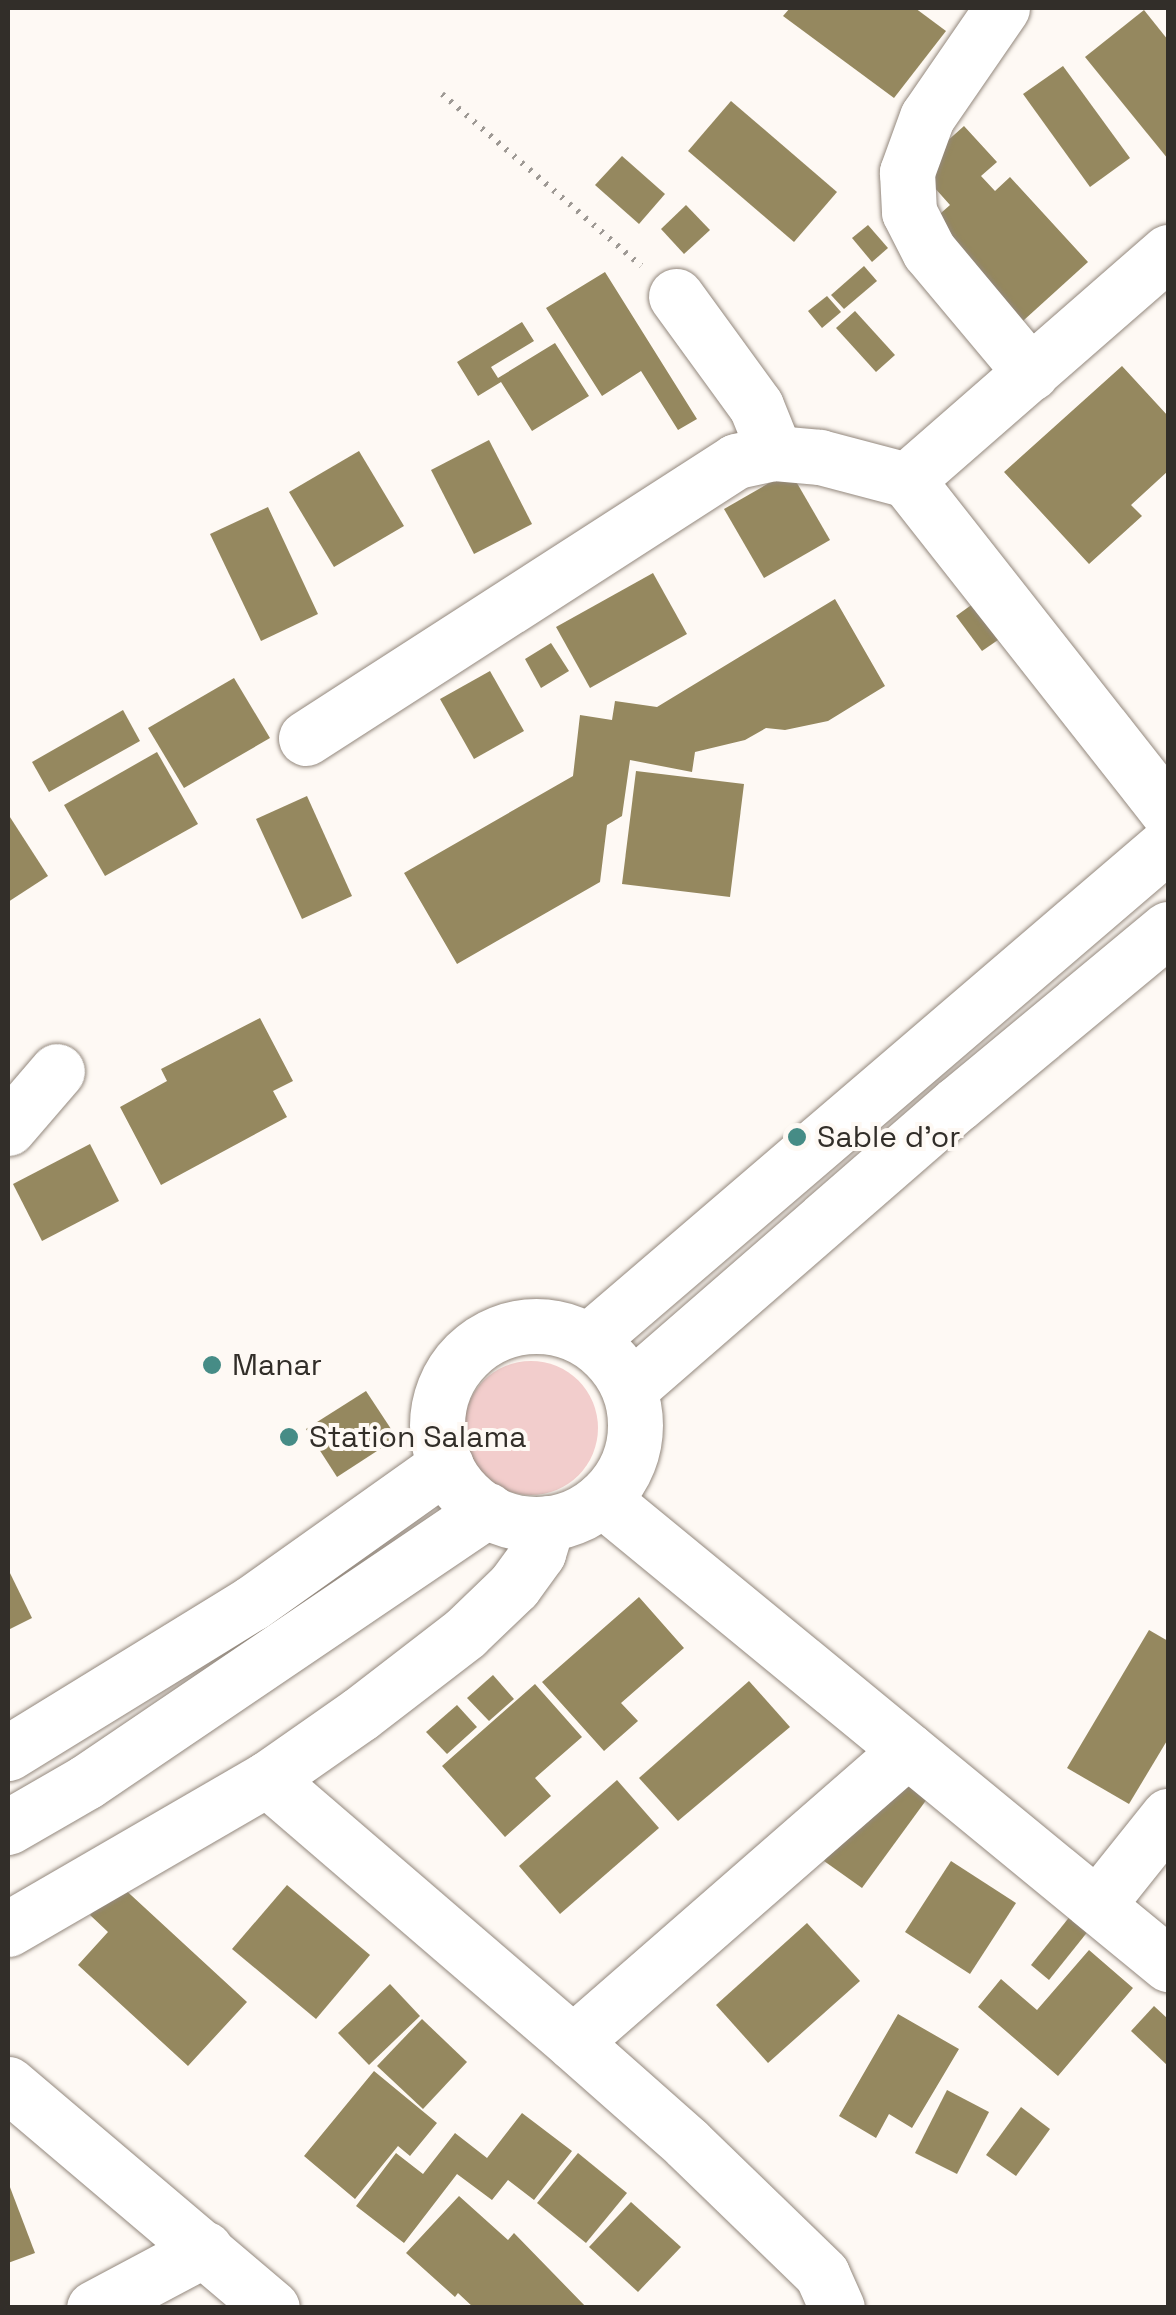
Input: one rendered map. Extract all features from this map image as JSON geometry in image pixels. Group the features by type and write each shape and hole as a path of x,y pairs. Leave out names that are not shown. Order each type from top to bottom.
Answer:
{"street":[{"path":"1002,8 927,117 906,172 908,212 929,251 1030,373"},
{"path":"906,480 1168,252"},
{"path":"676,296 756,406 775,453"},
{"path":"306,738 736,461 775,453 820,456 906,480 1168,812"},
{"path":"589,1340 1168,844"},
{"path":"628,1388 1168,928"},
{"path":"8,1128 57,1071"},
{"path":"528,1326 559,1328 589,1340 612,1361 628,1388 636,1418 633,1448 622,1476 602,1500 567,1520 516,1522 487,1510 462,1491 446,1465 437,1435 439,1403 451,1374 471,1350 498,1334 528,1326"},
{"path":"8,1753 252,1603 446,1465"},
{"path":"602,1500 1168,1964"},
{"path":"8,1827 86,1782 487,1510"},
{"path":"8,1929 267,1779 466,1634 514,1586 538,1552 547,1523"},
{"path":"573,2042 908,1750"},
{"path":"267,1779 573,2042 822,2274 837,2308"},
{"path":"1097,1904 1168,1816"},
{"path":"8,2084 272,2308"},
{"path":"94,2308 205,2249"}],"path":[{"path":"442,94 676,296"}],"shaded area":[{"path":"531,1361 557,1366 579,1380 593,1402 598,1428 593,1454 579,1476 557,1490 531,1495 505,1490 483,1476 469,1454 464,1428 469,1402 483,1380 505,1366"}],"building":[{"path":"790,8 915,8 946,31 894,98 783,16"},
{"path":"1144,10 1168,40 1168,159 1085,57"},
{"path":"1063,66 1130,158 1090,187 1023,94"},
{"path":"731,101 837,192 794,242 688,151"},
{"path":"964,126 997,162 981,176 995,191 1010,177 1088,262 1014,329 923,229 950,205 917,168"},
{"path":"622,156 665,194 639,224 595,185"},
{"path":"686,205 710,230 684,254 661,229"},
{"path":"868,225 888,248 872,262 852,238"},
{"path":"864,266 877,281 844,309 831,295"},
{"path":"605,272 697,419 678,430 641,371 602,396 546,308"},
{"path":"827,296 841,312 822,328 808,311"},
{"path":"855,311 895,355 876,372 836,328"},
{"path":"522,322 534,341 491,367 498,378 555,343 589,396 532,431 501,382 478,396 457,362"},
{"path":"1122,366 1168,416 1168,471 1131,505 1142,516 1089,564 1004,472"},
{"path":"489,440 532,524 474,554 431,470"},
{"path":"359,451 404,526 334,567 289,492"},
{"path":"790,471 830,540 764,578 724,509"},
{"path":"268,507 318,614 261,641 210,534"},
{"path":"653,573 687,634 590,688 556,627"},
{"path":"988,593 1014,629 982,651 956,616"},
{"path":"835,599 885,686 828,721 785,730 766,728 745,740 695,752 692,772 630,760 622,816 607,825 600,882 457,964 404,873 573,776 580,715 612,720 615,701 657,707"},
{"path":"551,643 569,671 541,688 525,659"},
{"path":"490,671 524,731 474,759 440,699"},
{"path":"234,678 270,738 184,788 148,728"},
{"path":"123,710 140,741 49,792 32,762"},
{"path":"157,752 198,824 105,876 64,805"},
{"path":"636,771 744,784 730,897 622,884"},
{"path":"307,796 352,896 302,919 256,819"},
{"path":"8,814 48,876 8,902"},
{"path":"260,1018 293,1081 273,1091 287,1117 161,1185 120,1107 167,1081 161,1069"},
{"path":"90,1144 119,1201 42,1241 13,1184"},
{"path":"366,1391 397,1438 337,1477 306,1429"},
{"path":"8,1569 32,1618 8,1630"},
{"path":"639,1597 684,1648 621,1703 638,1721 604,1751 542,1682"},
{"path":"1149,1630 1168,1641 1168,1739 1129,1804 1067,1768"},
{"path":"493,1675 514,1699 489,1721 467,1698"},
{"path":"749,1681 790,1727 678,1821 639,1778"},
{"path":"535,1684 582,1737 535,1778 551,1796 505,1837 442,1766"},
{"path":"457,1705 477,1727 447,1754 426,1732"},
{"path":"889,1772 927,1799 862,1888 824,1861"},
{"path":"617,1780 659,1828 560,1914 519,1866"},
{"path":"951,1861 1016,1903 970,1974 905,1932"},
{"path":"119,1884 247,2002 188,2066 78,1965 108,1932 90,1915"},
{"path":"287,1885 370,1955 316,2019 232,1949"},
{"path":"1075,1910 1093,1925 1049,1980 1031,1965"},
{"path":"807,1923 860,1981 768,2063 716,2005"},
{"path":"1089,1950 1133,1988 1058,2076 978,2007 1001,1979 1037,2010"},
{"path":"390,1984 420,2016 369,2065 338,2033"},
{"path":"1154,2006 1168,2019 1168,2066 1131,2031"},
{"path":"898,2014 959,2049 912,2128 889,2114 876,2138 839,2116"},
{"path":"422,2019 467,2062 423,2109 377,2066"},
{"path":"374,2071 437,2123 410,2156 398,2146 355,2199 304,2156"},
{"path":"947,2090 989,2112 957,2174 915,2153"},
{"path":"1021,2107 1050,2129 1016,2176 986,2155"},
{"path":"522,2113 572,2151 534,2200 508,2180 492,2200 457,2174 404,2243 356,2206 396,2153 423,2174 455,2133 487,2158"},
{"path":"578,2153 627,2193 586,2243 537,2203"},
{"path":"8,2182 35,2253 8,2263"},
{"path":"459,2196 508,2240 514,2233 587,2308 474,2308 458,2293 455,2297 406,2253"},
{"path":"631,2202 681,2247 638,2292 589,2247"}],"place":[{"name":"Sable d'or","path":"797,1137"},
{"name":"Manar","path":"212,1365"},
{"name":"Station Salama","path":"289,1437"}]}
